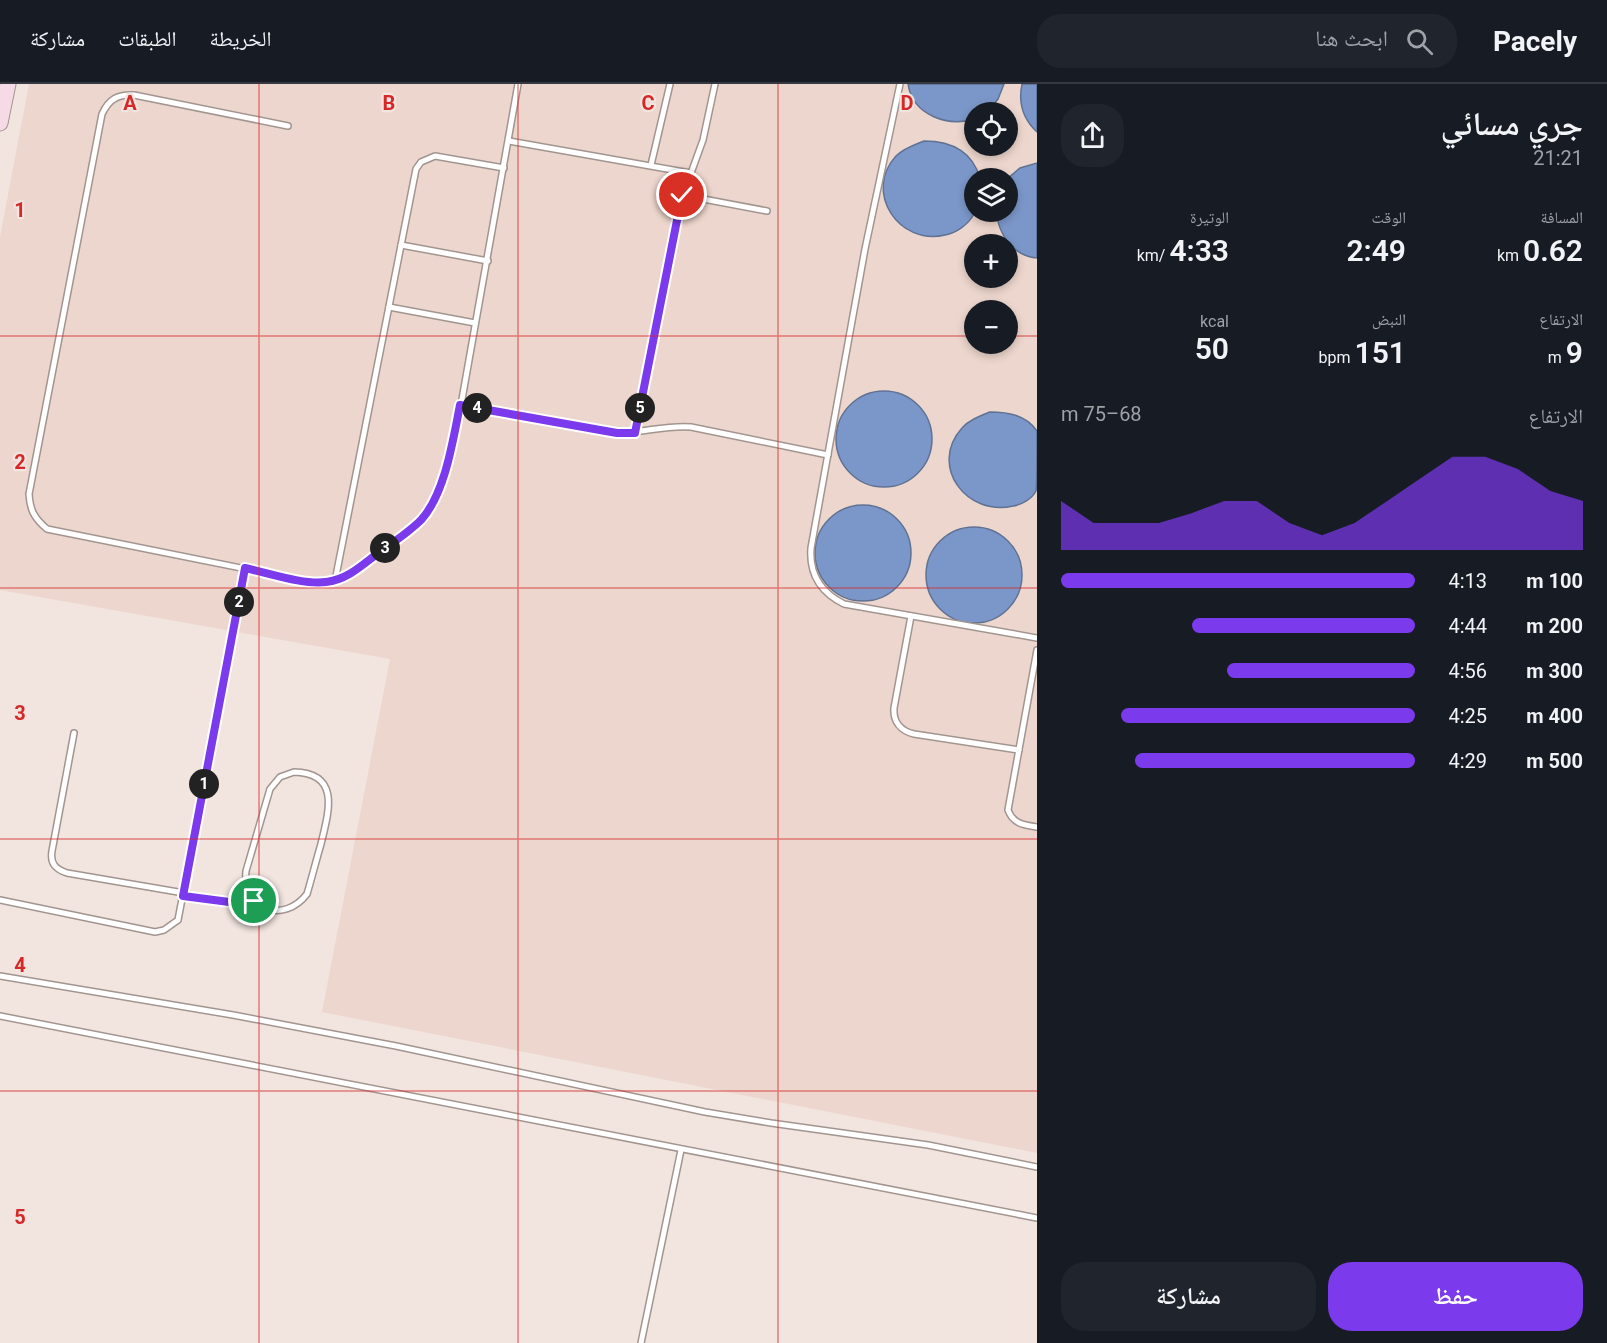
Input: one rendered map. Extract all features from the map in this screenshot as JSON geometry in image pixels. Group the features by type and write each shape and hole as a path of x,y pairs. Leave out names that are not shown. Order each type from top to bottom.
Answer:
{"street":[{"path":"0,123 8,84"}],"lane":[{"path":"288,126 134,95 124,94 114,98 106,105 102,114 29,494 30,507 36,520 46,529 311,582 335,581 353,572 418,523 426,515 436,496 460,405 488,261 518,84"},
{"path":"651,165 670,84"},
{"path":"635,433 682,195 703,140 715,84"},
{"path":"899,84 865,249 810,559 817,582 834,599 844,604 1037,639"},
{"path":"509,141 690,172"},
{"path":"335,581 414,176 421,162 435,156 504,168"},
{"path":"682,195 767,211"},
{"path":"401,245 488,261"},
{"path":"389,307 475,323"},
{"path":"460,405 617,433 635,433 661,427 691,428 828,455"},
{"path":"0,900 155,932 164,930 178,920 245,568"},
{"path":"910,616 894,708 898,725 908,732 1019,750"},
{"path":"1037,650 1008,810 1015,822 1037,827"},
{"path":"74,733 52,851 51,858 54,866 59,871 67,873 184,895 237,903 254,901 272,911 292,908 301,902 307,894 330,804 327,789 317,778 302,772 287,774 280,777 270,789 246,871 247,887 254,901"},
{"path":"0,976 233,1015 396,1046 705,1112 928,1145 1037,1167"},
{"path":"0,1016 1037,1218"},
{"path":"641,1343 681,1150"}],"shaded area":[{"path":"29,84 1037,84 1037,1153 322,1012 390,659 0,590 0,237"}],"water":[{"path":"908,84 1004,84 996,102 964,102 964,121 943,120 933,116 924,111 911,95"},
{"path":"1022,84 1037,84 1037,132 1028,122 1023,110"},
{"path":"924,141 934,141 959,149 972,161 976,168 964,168 964,222 968,222 965,225 949,234 928,236 913,232 891,213 885,200 883,185 887,170 896,156"},
{"path":"1037,163 1037,258 1018,251 1018,234 1003,234 998,222 1018,222 1018,170"},
{"path":"884,391 902,394 918,405 929,421 932,439 929,457 918,473 902,484 884,487 866,484 850,473 839,457 836,439 839,421 850,405 866,394"},
{"path":"990,412 1016,415 1028,421 1037,431 1036,491 1023,503 996,507 981,504 968,496 958,485 951,472 949,458 953,443 962,428 971,420"},
{"path":"863,505 882,508 897,519 908,534 911,553 908,572 897,587 882,598 863,601 844,598 829,587 818,572 815,553 818,534 829,519 844,508"},
{"path":"974,527 993,530 1008,541 1019,556 1022,575 1019,594 1008,609 993,620 974,623 955,620 940,609 929,594 926,575 929,556 940,541 955,530"}],"route":[{"path":"254,901 228,903 183,896 245,568 311,582 335,581 353,572 410,530 432,506 444,472 460,405 617,433 635,433 682,195"}]}
